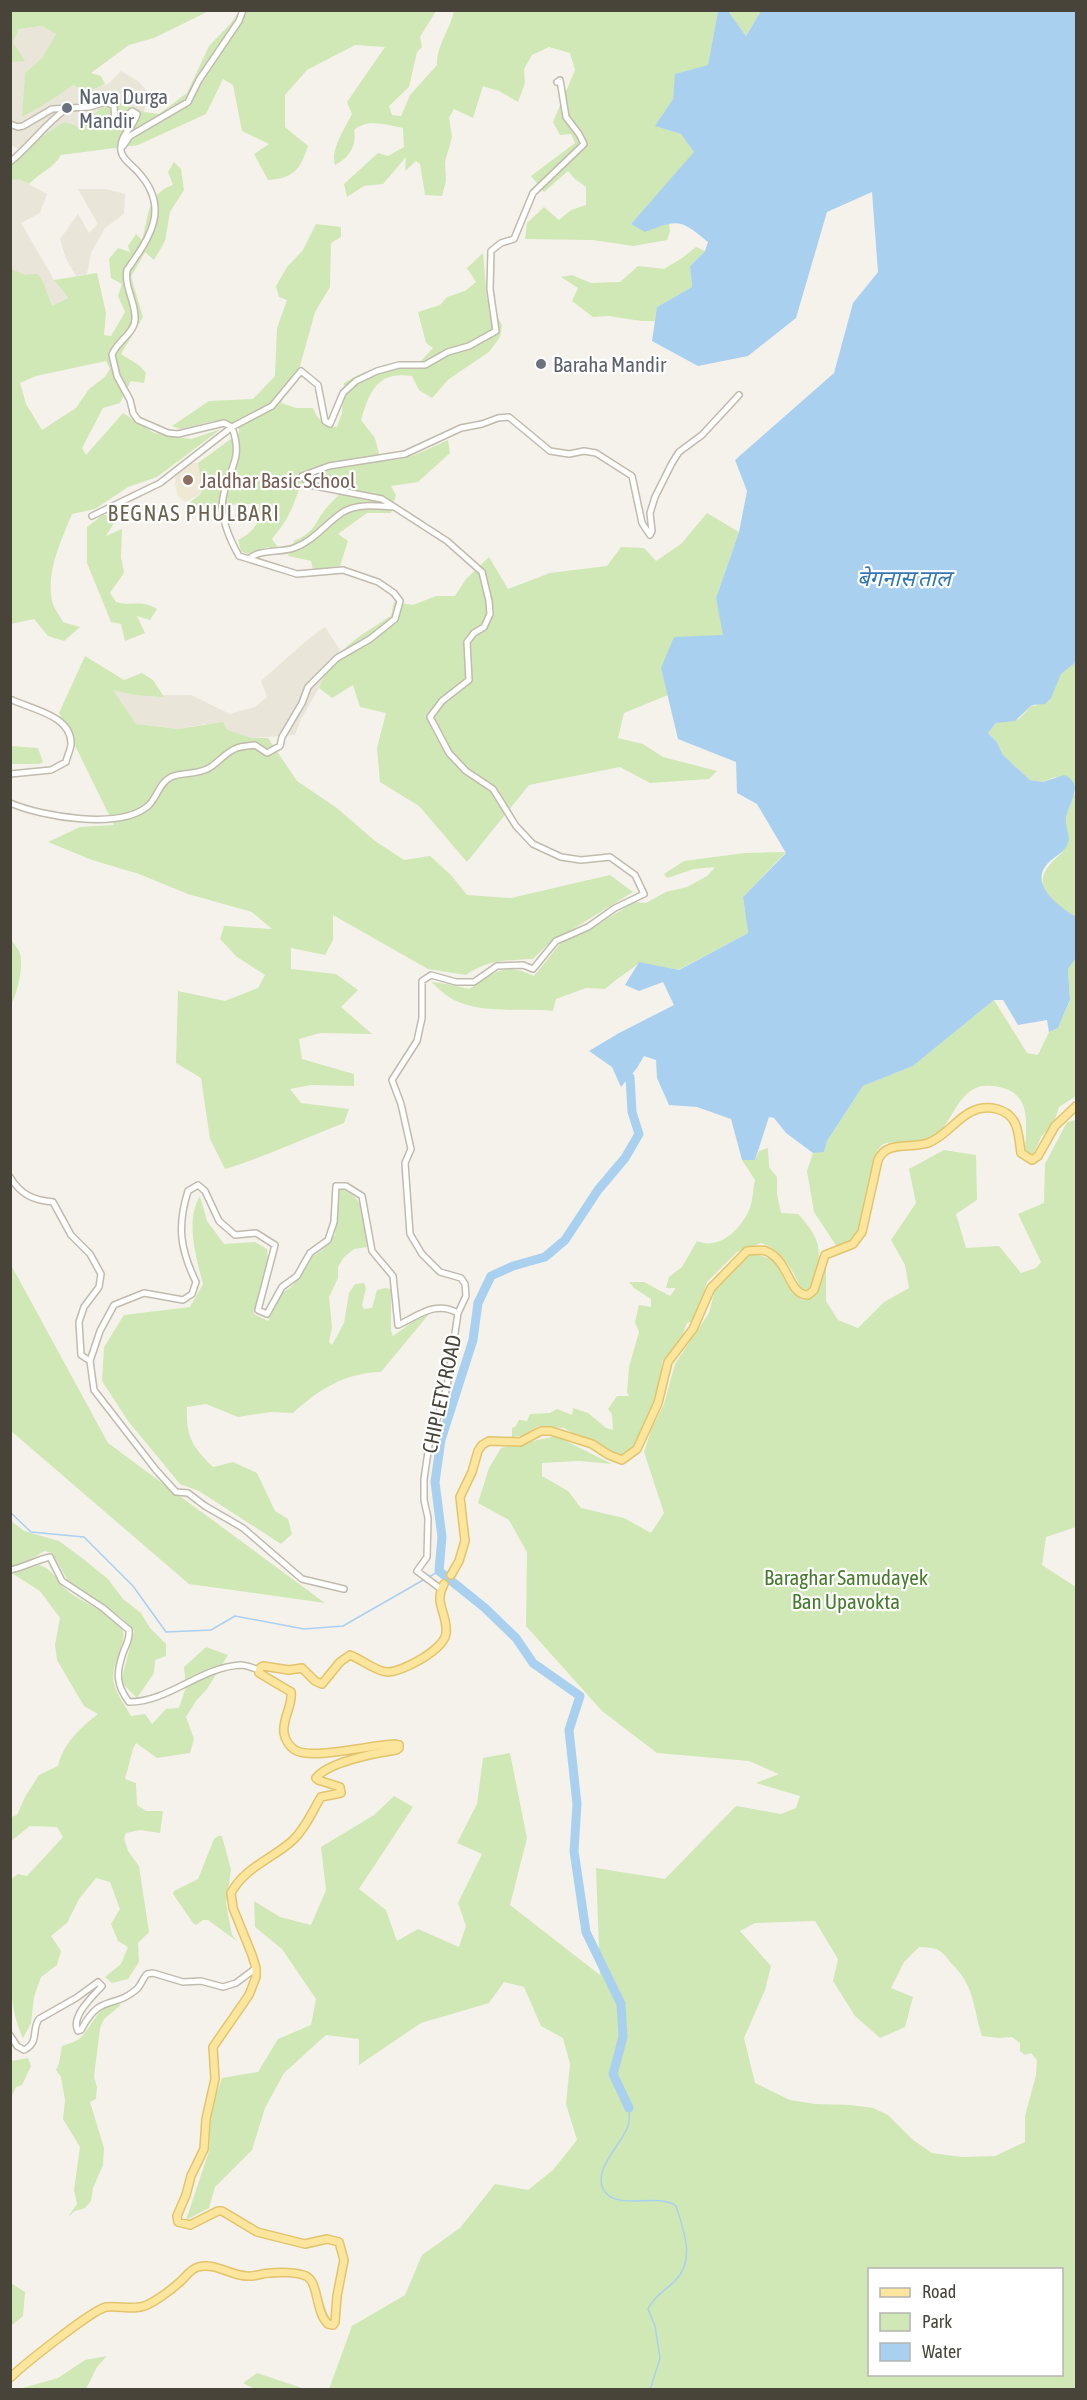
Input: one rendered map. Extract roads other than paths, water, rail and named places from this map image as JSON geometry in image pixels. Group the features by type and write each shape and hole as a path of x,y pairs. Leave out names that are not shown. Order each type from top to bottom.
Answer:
{"main road":[{"path":"451,1575 459,1561 465,1541 460,1497 482,1445 489,1441 520,1442 542,1431 551,1431 592,1444 622,1460 630,1456 637,1449 658,1403 668,1362 693,1329 716,1280 747,1251 764,1250 781,1260 795,1289 802,1295 808,1294 814,1290 825,1255 853,1244 862,1232 878,1160 881,1153 888,1148 928,1143 973,1110 989,1108 1007,1112 1015,1119 1021,1153 1032,1160 1038,1156 1055,1126 1077,1106"},
{"path":"10,2378 92,2314 108,2307 124,2309 146,2305 174,2286 193,2269 201,2266 245,2276 270,2273 304,2275 314,2284 322,2317 328,2324 333,2325 335,2322 337,2296 343,2271 339,2242 327,2239 305,2244 257,2232 222,2211 190,2225 177,2220 191,2176 204,2150 206,2119 215,2079 213,2047 249,1995 256,1977 256,1968 233,1908 231,1899 233,1889 243,1876 293,1840 305,1826 321,1797 341,1794 340,1787 318,1780 316,1778 318,1775 342,1763 399,1748 399,1745 394,1744 318,1752 301,1753 295,1750 284,1733 284,1723 292,1700 291,1692 263,1678 259,1670 262,1666 288,1670 302,1668 315,1681 322,1684 340,1662 350,1656 363,1660 380,1670 394,1671 422,1658 443,1643 446,1629 439,1599 443,1586"}],"street":[{"path":"122,147 130,136 188,102 199,80 239,21 243,10"},
{"path":"92,516 160,483 232,427 272,406 301,371 318,385 324,421 330,424 343,393 356,381 399,365 425,365 448,352 469,346 496,331 490,289 491,251 501,243 514,239 522,222 524,209 533,194 584,144 566,117 560,80 557,82"},
{"path":"10,123 18,127 23,126 47,111 58,108 110,103 114,106 113,120 118,123 129,113 135,111 136,119 123,136 122,154 146,181 154,194 155,209 150,236 127,270 126,285 135,319 132,328 112,352 117,376 130,400 134,416 146,424 178,434 224,423 232,427"},
{"path":"10,162 38,136 49,121 66,109"},
{"path":"458,1312 465,1296 465,1284 461,1278 440,1272 422,1254 410,1234 405,1163 411,1149 401,1104 392,1080 417,1041 422,1018 422,981 431,975 456,981 474,982 497,966 523,964 533,969 556,941 588,927 615,908 644,894 635,875 610,857 581,860 561,857 533,844 516,826 493,789 466,771 449,753 430,717 442,701 469,680 467,642 474,633 484,627 490,614 482,572 447,541 382,500 310,485 302,476 329,466 405,454 461,428 509,417 550,451 569,454 584,451 596,453 632,476 642,523 650,535 652,531 650,513 654,497 672,464 679,453 702,435 739,395"},
{"path":"10,803 48,815 67,818 97,819 134,815 150,805 162,785 170,777 196,774 209,768 237,748 255,746 267,753 280,746 282,737 302,704 308,687 321,673 337,658 370,639 395,619 400,601 394,593 378,582 344,570 297,574 243,558 238,553 222,509 225,488 237,455 232,427"},
{"path":"249,559 256,553 285,551 302,545 344,512 363,506 395,507"},
{"path":"10,699 45,712 65,725 71,742 66,762 51,770 10,774"},
{"path":"10,1177 15,1185 33,1200 53,1202 71,1235 90,1254 101,1274 99,1287 84,1307 79,1322 81,1355 90,1361 94,1390 156,1470 176,1492 188,1493 205,1506 243,1528 302,1579 344,1589"},
{"name":"CHIPLETY ROAD","path":"90,1361 100,1331 114,1305 144,1293 183,1300 192,1294 196,1282 186,1262 180,1228 188,1191 198,1185 205,1191 219,1221 235,1235 256,1233 274,1245 258,1310 267,1314 282,1287 297,1276 310,1253 328,1240 334,1222 336,1186 346,1186 362,1196 372,1251 393,1276 398,1325 420,1312 437,1308 450,1308 458,1312 447,1387 429,1445 424,1479 424,1500 428,1518 427,1557 417,1571 443,1586"},
{"path":"10,1570 23,1568 36,1560 50,1557 62,1581 103,1608 129,1630 129,1639 123,1652 117,1677 121,1691 129,1702 143,1702 207,1674 241,1665 259,1670"},
{"path":"443,1586 451,1575"},
{"path":"10,2035 17,2046 24,2050 28,2049 34,2043 36,2024 39,2019 76,1998 98,1982 102,1986 86,2003 76,2022 78,2031 96,2008 136,1989 147,1974 153,1973 183,1982 201,1981 223,1987 236,1983 256,1968"}],"water":[{"name":"बेगनास ताल","path":"718,11 728,11 746,36 761,11 1076,11 1076,662 1061,674 1051,698 1045,704 1032,705 1015,721 996,723 988,733 997,742 1003,755 1030,780 1043,782 1064,775 1074,784 1074,796 1066,820 1068,843 1062,852 1048,863 1043,871 1042,879 1044,887 1054,901 1076,917 1076,958 1068,969 1070,1000 1058,1028 1049,1032 1047,1020 1018,1025 1003,1000 994,1000 913,1066 863,1086 827,1141 824,1152 813,1153 786,1133 774,1118 769,1117 755,1160 742,1160 731,1119 697,1107 669,1105 657,1078 656,1060 644,1056 621,1087 612,1067 589,1051 674,1005 663,982 639,991 625,985 639,962 679,970 748,933 743,897 786,853 757,804 737,793 736,762 678,739 661,668 674,637 723,635 716,598 739,532 747,491 735,460 834,373 853,303 878,272 872,192 827,212 796,318 748,356 698,366 652,341 657,307 692,287 690,266 705,251 708,242 685,225 672,223 645,232 631,224 694,152 681,134 655,126 673,99 675,74 708,65"}],"waterway":[{"path":"629,2108 613,2074 623,2037 621,2004 586,1932 574,1851 577,1804 569,1730 580,1696 533,1663 516,1638 485,1608 439,1571 442,1537 435,1482 441,1440 473,1340 478,1303 491,1276 513,1266 545,1257 565,1240 598,1190 625,1158 639,1134 632,1112 630,1077"},
{"path":"10,1512 31,1532 84,1537 133,1586 166,1632 211,1630 235,1616 304,1629 343,1626 425,1579"},
{"path":"429,1577 439,1571"},
{"path":"629,2108 628,2126 602,2173 603,2189 609,2196 617,2199 668,2202 676,2206 686,2246 685,2265 681,2274 648,2309 655,2326 660,2358 650,2390"}],"place":[{"name":"Nava Durga Mandir","path":"67,108"},
{"name":"Baraha Mandir","path":"541,364"},
{"name":"Jaldhar Basic School","path":"188,480"}],"district":[{"name":"BEGNAS PHULBARI","path":"194,513"}],"park label":[{"name":"Baraghar Samudayek Ban Upavokta","path":"846,1589"}]}
